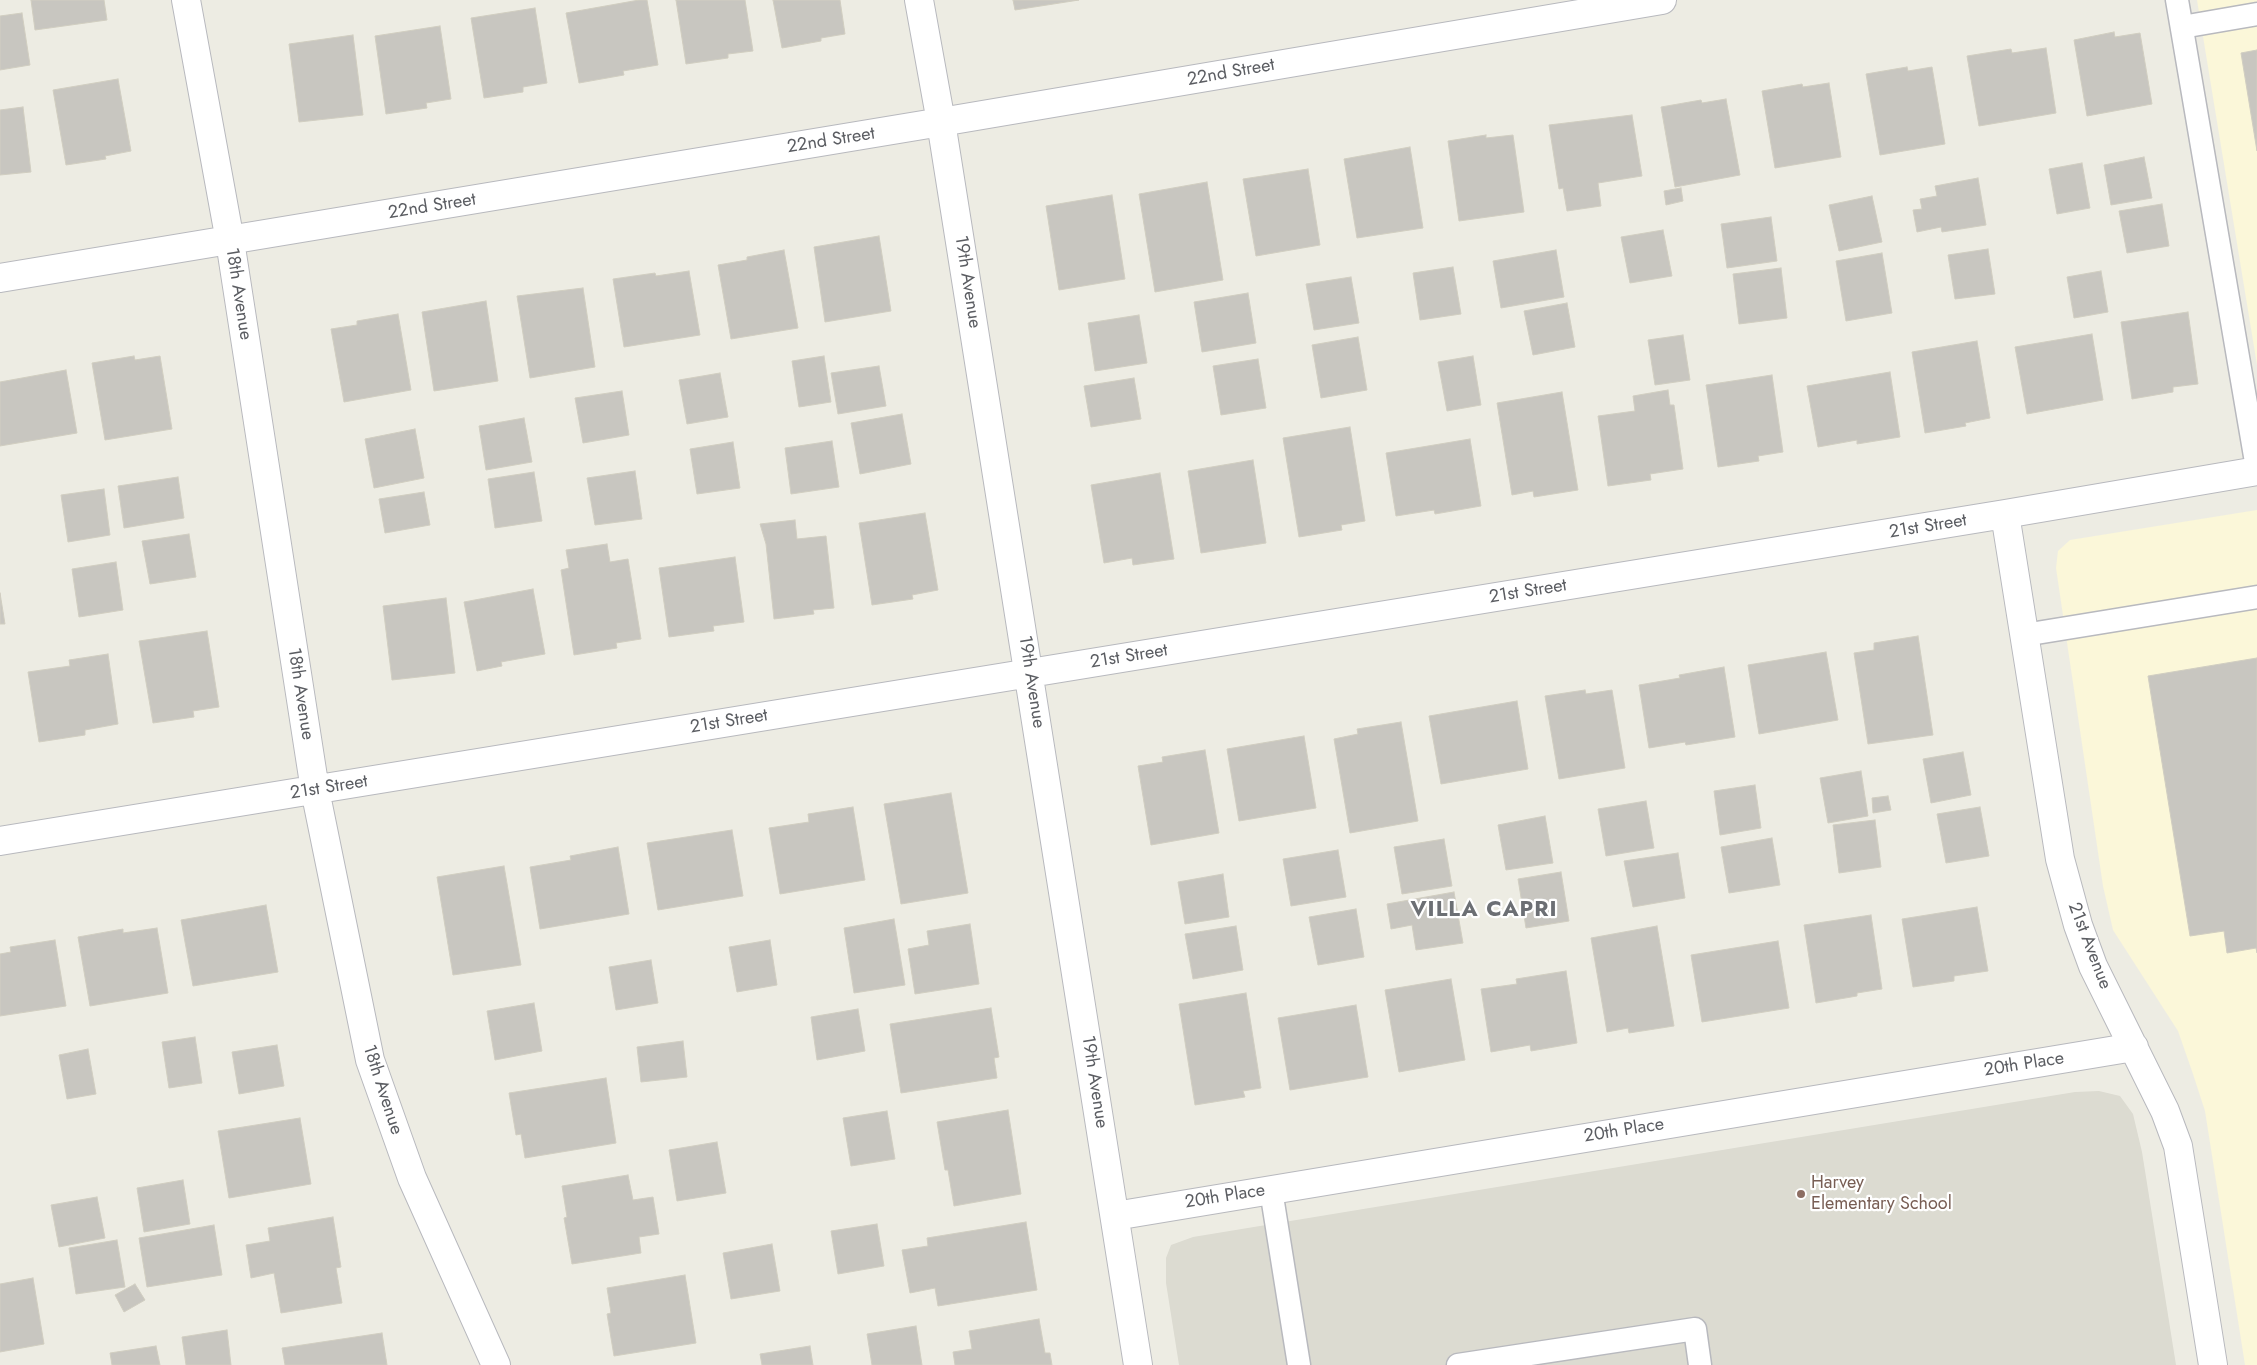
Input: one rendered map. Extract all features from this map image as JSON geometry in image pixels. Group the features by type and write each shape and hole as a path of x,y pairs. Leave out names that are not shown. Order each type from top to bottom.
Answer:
{"street":[{"name":"18th Avenue","path":"186,0 230,241 315,790 370,1060 412,1178 496,1365"},
{"name":"19th Avenue","path":"919,0 941,122 1138,1365"},
{"name":"22nd Street","path":"0,278 1662,0"},
{"name":"21st Street","path":"0,841 2005,514 2257,469"},
{"name":"21st Avenue","path":"2005,514 2060,859 2078,925 2093,966 2165,1111 2178,1146 2213,1365"},
{"name":"20th Place","path":"1115,1216 2134,1047"}],"lane":[{"path":"2177,0 2249,376 2257,469"},
{"path":"2182,27 2257,14"},
{"path":"2024,635 2257,597"},
{"path":"1270,1190 1299,1365"},
{"path":"1458,1365 1695,1329 1700,1365"}],"shaded area":[{"path":"2197,0 2257,0 2257,365"},
{"path":"2257,510 2257,1365 2245,1365 2205,1111 2178,1031 2113,930 2103,886 2056,568 2058,551 2070,540"},
{"name":"Harvey Elementary School","path":"2099,1091 2120,1096 2133,1114 2142,1152 2176,1365 1179,1365 1166,1283 1166,1258 1171,1245 1193,1237 2075,1092"}],"building":[{"path":"31,0 104,0 107,20 35,30"},
{"path":"647,0 658,65 623,71 624,75 579,83 566,13"},
{"path":"676,0 745,0 753,51 728,54 728,58 686,64"},
{"path":"773,0 840,0 845,34 821,38 821,41 782,48"},
{"path":"1013,0 1079,0 1015,10"},
{"path":"535,8 547,83 523,87 523,92 484,98 471,18"},
{"path":"22,13 30,65 0,70 0,16"},
{"path":"440,26 451,99 426,103 427,108 386,114 375,36"},
{"path":"2114,32 2115,37 2140,33 2152,104 2087,116 2074,40"},
{"path":"353,35 363,115 299,122 289,44"},
{"path":"2046,48 2056,113 1979,126 1967,56 2011,49 2012,53"},
{"path":"2257,50 2257,151 2241,53"},
{"path":"1907,67 1908,71 1932,67 1945,144 1880,155 1866,74"},
{"path":"118,79 131,151 105,156 106,159 66,165 53,90"},
{"path":"1829,83 1841,157 1775,168 1762,91 1802,84 1803,87"},
{"path":"1726,99 1740,175 1675,187 1661,107 1701,100 1702,103"},
{"path":"23,107 31,172 0,175 0,110"},
{"path":"1632,115 1642,176 1598,183 1601,206 1567,211 1563,188 1559,189 1549,125"},
{"path":"1486,135 1486,138 1513,135 1524,212 1459,221 1448,141"},
{"path":"1410,147 1423,228 1357,238 1344,159"},
{"path":"2144,157 2152,198 2111,205 2104,165"},
{"path":"2082,163 2090,208 2057,214 2049,169"},
{"path":"1308,169 1320,245 1256,256 1243,179"},
{"path":"1978,178 1986,225 1942,232 1941,227 1917,232 1913,210 1922,209 1920,199 1937,196 1935,186"},
{"path":"1207,182 1223,280 1155,292 1139,194"},
{"path":"1681,188 1683,201 1666,205 1664,191"},
{"path":"1112,195 1125,279 1059,290 1046,206"},
{"path":"1872,196 1882,242 1839,251 1829,205"},
{"path":"2162,204 2169,246 2127,253 2119,211"},
{"path":"1771,217 1777,261 1727,268 1721,224"},
{"path":"1663,230 1672,276 1630,283 1621,237"},
{"path":"879,236 891,311 825,322 814,247"},
{"path":"1988,249 1995,294 1955,299 1948,255"},
{"path":"784,250 798,328 731,339 718,265 747,260 747,257"},
{"path":"1556,250 1564,297 1501,308 1493,261"},
{"path":"1882,253 1892,313 1846,321 1836,261"},
{"path":"1453,267 1461,314 1420,320 1413,273"},
{"path":"1781,268 1787,318 1739,324 1733,274"},
{"path":"689,271 700,335 624,347 613,279 655,273 656,276"},
{"path":"2101,271 2108,312 2074,318 2067,277"},
{"path":"1351,277 1359,323 1314,330 1306,284"},
{"path":"583,288 595,367 530,378 517,296"},
{"path":"1248,293 1256,343 1202,352 1194,302"},
{"path":"486,301 498,381 434,391 422,312"},
{"path":"1567,303 1575,347 1533,355 1524,311"},
{"path":"2188,312 2198,384 2173,387 2173,392 2132,399 2121,322"},
{"path":"398,314 411,390 344,402 331,329 357,325 357,321"},
{"path":"1139,315 1147,363 1095,371 1088,323"},
{"path":"2092,334 2103,400 2027,414 2015,347"},
{"path":"1683,335 1690,380 1655,385 1648,340"},
{"path":"1358,337 1367,390 1321,398 1312,345"},
{"path":"1977,341 1990,418 1965,423 1966,426 1925,433 1912,352"},
{"path":"134,356 135,360 160,356 172,429 105,440 92,363"},
{"path":"824,356 831,402 799,407 792,361"},
{"path":"1473,356 1481,405 1447,411 1438,362"},
{"path":"1258,359 1266,408 1221,415 1213,366"},
{"path":"879,366 886,406 838,414 831,373"},
{"path":"66,370 77,433 0,446 0,382"},
{"path":"1890,372 1900,437 1857,444 1857,440 1818,447 1807,386"},
{"path":"720,373 728,417 687,424 679,380"},
{"path":"1772,375 1783,452 1758,456 1759,461 1718,467 1706,385"},
{"path":"1134,378 1141,419 1091,427 1084,386"},
{"path":"1668,390 1670,405 1674,405 1683,469 1650,474 1651,480 1608,486 1598,416 1635,411 1633,396"},
{"path":"622,391 629,435 583,443 575,398"},
{"path":"1562,392 1578,490 1534,497 1533,491 1512,495 1497,403"},
{"path":"902,414 911,464 860,474 851,423"},
{"path":"524,418 532,462 486,470 479,426"},
{"path":"1350,427 1365,521 1341,525 1342,530 1299,537 1283,438"},
{"path":"415,429 424,478 374,488 365,439"},
{"path":"1470,439 1481,506 1435,514 1434,510 1396,516 1386,453"},
{"path":"832,441 839,487 791,494 785,448"},
{"path":"733,442 740,488 697,494 690,449"},
{"path":"1253,460 1266,543 1201,553 1188,471"},
{"path":"635,471 642,519 595,525 587,478"},
{"path":"534,472 542,521 495,528 488,479"},
{"path":"1160,473 1174,559 1133,565 1132,558 1104,563 1091,485"},
{"path":"178,477 184,518 124,528 118,486"},
{"path":"104,489 110,535 68,542 61,495"},
{"path":"424,492 430,525 385,533 379,499"},
{"path":"925,513 938,590 912,595 913,599 872,605 859,523"},
{"path":"795,520 797,539 826,536 834,608 813,610 814,614 774,619 766,544 760,524"},
{"path":"189,534 196,577 150,584 142,541"},
{"path":"607,544 610,562 628,559 641,639 616,643 617,648 574,655 561,570 569,568 566,550"},
{"path":"735,557 744,622 713,626 714,631 669,637 659,568"},
{"path":"116,562 123,610 79,617 72,569"},
{"path":"533,589 545,654 501,662 502,666 477,671 464,602"},
{"path":"0,593 5,624 0,624"},
{"path":"446,598 455,673 392,680 383,606"},
{"path":"207,631 219,707 193,711 194,717 153,723 139,641"},
{"path":"1918,636 1933,735 1868,744 1854,653 1874,650 1874,643"},
{"path":"1826,652 1838,720 1759,734 1748,665"},
{"path":"108,654 118,724 85,730 85,735 39,742 28,672 70,666 69,660"},
{"path":"2257,658 2257,953 2256,948 2227,953 2224,931 2190,936 2148,676"},
{"path":"1724,667 1735,737 1686,745 1685,742 1649,748 1639,685 1680,678 1679,675"},
{"path":"1585,690 1586,694 1612,690 1625,768 1559,779 1545,696"},
{"path":"1517,701 1528,769 1441,784 1429,716"},
{"path":"1401,722 1418,821 1350,833 1334,739 1358,734 1357,729"},
{"path":"1304,736 1316,808 1239,821 1227,749"},
{"path":"1205,750 1219,833 1151,845 1138,766 1163,762 1162,757"},
{"path":"1963,752 1971,795 1931,803 1923,759"},
{"path":"1861,771 1868,816 1828,823 1820,778"},
{"path":"1755,785 1761,828 1720,835 1714,791"},
{"path":"951,793 968,893 901,904 884,804"},
{"path":"1888,796 1891,810 1873,813 1872,798"},
{"path":"1646,801 1654,848 1606,856 1598,809"},
{"path":"853,807 865,880 780,894 769,828 809,822 808,814"},
{"path":"1980,807 1989,856 1946,863 1937,814"},
{"path":"1545,816 1553,863 1506,870 1498,825"},
{"path":"1875,820 1881,867 1839,873 1833,825"},
{"path":"732,830 743,896 658,910 647,843"},
{"path":"1772,838 1780,885 1729,893 1721,847"},
{"path":"1444,839 1452,886 1402,894 1394,847"},
{"path":"618,847 629,914 540,929 530,867 571,860 570,856"},
{"path":"1338,850 1346,897 1291,906 1283,859"},
{"path":"1678,853 1685,898 1633,907 1624,861"},
{"path":"504,866 521,965 453,975 437,877"},
{"path":"1561,872 1569,921 1526,928 1518,879"},
{"path":"1223,874 1229,917 1185,924 1178,882"},
{"path":"1454,892 1463,943 1416,950 1412,925 1391,929 1387,904"},
{"path":"266,905 278,972 193,986 181,920"},
{"path":"1977,907 1988,971 1954,976 1954,981 1913,987 1902,919"},
{"path":"1356,909 1364,957 1318,965 1309,917"},
{"path":"1871,915 1882,989 1857,993 1857,996 1816,1003 1804,925"},
{"path":"894,919 905,985 854,993 844,928"},
{"path":"970,924 979,984 915,994 908,949 929,945 927,931"},
{"path":"1236,926 1243,970 1193,979 1185,934"},
{"path":"1657,926 1674,1026 1629,1033 1628,1028 1607,1032 1591,938"},
{"path":"157,928 168,993 90,1006 78,937 123,929 123,933"},
{"path":"55,940 66,1006 0,1016 0,954 11,952 10,947"},
{"path":"770,940 777,985 737,992 729,947"},
{"path":"1778,941 1789,1008 1702,1022 1691,955"},
{"path":"651,960 658,1003 616,1010 609,967"},
{"path":"1566,971 1577,1043 1531,1051 1530,1045 1491,1052 1481,989 1517,984 1516,979"},
{"path":"1451,979 1465,1060 1399,1072 1385,990"},
{"path":"1246,993 1261,1088 1243,1091 1245,1097 1195,1105 1179,1004"},
{"path":"534,1003 542,1051 495,1060 487,1011"},
{"path":"1356,1005 1368,1077 1290,1090 1278,1018"},
{"path":"991,1008 999,1057 994,1058 997,1078 901,1093 890,1024"},
{"path":"858,1009 865,1051 817,1060 811,1017"},
{"path":"195,1037 202,1083 169,1088 162,1042"},
{"path":"683,1041 687,1077 641,1082 637,1047"},
{"path":"277,1045 284,1086 239,1094 232,1052"},
{"path":"88,1049 96,1094 67,1099 59,1055"},
{"path":"606,1078 616,1143 525,1158 521,1134 516,1135 509,1093"},
{"path":"1008,1110 1021,1194 954,1206 948,1170 945,1170 937,1122"},
{"path":"887,1111 895,1159 851,1166 843,1118"},
{"path":"300,1118 311,1184 229,1198 218,1131"},
{"path":"717,1142 726,1193 677,1201 669,1150"},
{"path":"628,1175 633,1200 653,1197 659,1234 639,1237 641,1253 572,1264 564,1218 567,1217 562,1186"},
{"path":"183,1180 190,1224 144,1232 137,1188"},
{"path":"97,1197 105,1238 59,1247 51,1205"},
{"path":"333,1217 341,1267 336,1268 342,1303 281,1313 274,1273 251,1278 246,1245 270,1241 268,1228"},
{"path":"1026,1222 1037,1290 938,1306 935,1288 910,1293 902,1250 928,1246 927,1238"},
{"path":"877,1224 884,1266 838,1274 831,1231"},
{"path":"214,1225 222,1275 147,1287 139,1238"},
{"path":"117,1240 125,1287 76,1294 69,1248"},
{"path":"772,1244 780,1291 731,1299 723,1253"},
{"path":"685,1275 696,1343 614,1356 607,1314 611,1313 607,1288"},
{"path":"33,1278 44,1344 0,1352 0,1284"},
{"path":"135,1284 145,1300 124,1312 115,1295"},
{"path":"1039,1319 1045,1353 1050,1353 1052,1365 955,1365 953,1352 972,1349 969,1331"},
{"path":"916,1326 922,1365 872,1365 867,1334"},
{"path":"227,1330 231,1365 186,1365 182,1337"},
{"path":"382,1333 387,1365 285,1365 282,1348"},
{"path":"156,1346 160,1365 112,1365 110,1353"},
{"path":"810,1346 813,1365 762,1365 760,1354"}],"place":[{"name":"Harvey Elementary School","path":"1801,1194"}],"district":[{"name":"VILLA CAPRI","path":"1484,911"}]}
